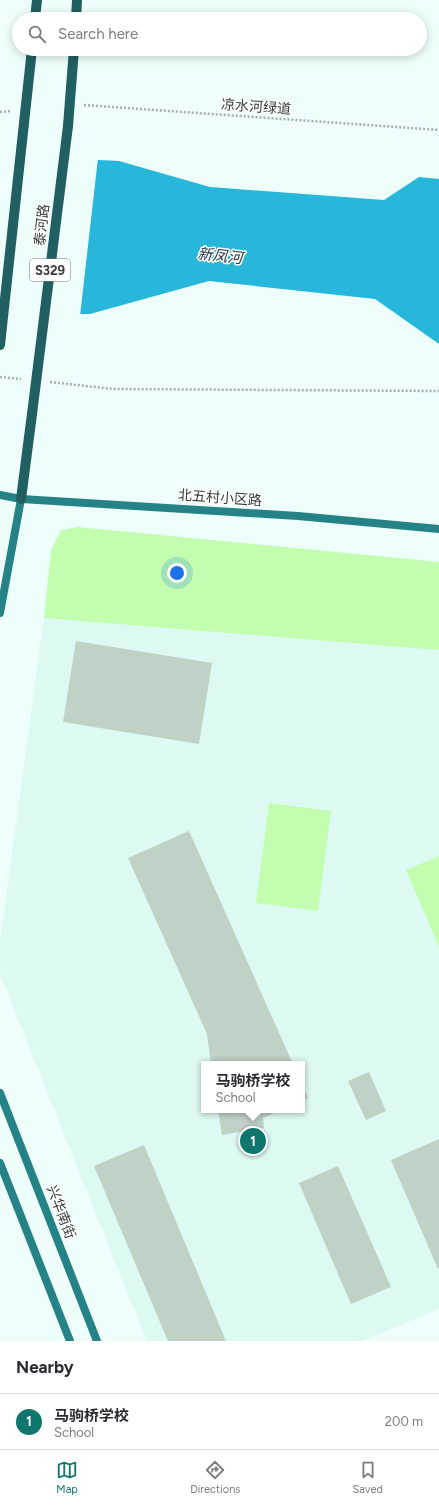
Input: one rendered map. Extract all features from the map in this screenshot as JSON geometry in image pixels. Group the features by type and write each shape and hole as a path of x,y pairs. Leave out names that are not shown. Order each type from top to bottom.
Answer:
{"main road":[{"path":"36,12 37,0"},
{"path":"77,12 78,0"},
{"name":"泰河路","path":"0,344 31,56"},
{"name":"泰河路","path":"21,499 71,105 74,56"},
{"name":"北五村小区路","path":"0,494 21,499 298,516 439,529"},
{"path":"0,613 21,499"},
{"name":"兴华南街","path":"0,1093 97,1341"},
{"path":"0,1163 70,1341"}],"path":[{"name":"凉水河绿道","path":"71,105 113,106 439,130"},
{"path":"64,384 113,389 439,391"}],"shaded area":[{"path":"44,618 439,649 439,1309 362,1341 147,1341 0,974 0,942"}],"green space":[{"path":"78,527 439,562 439,650 44,618 51,550 61,530"},
{"path":"269,803 331,811 318,911 256,903"},
{"path":"439,856 439,947 406,870"}],"water":[{"name":"新凤河","path":"0,155 119,161 210,187 384,200 419,177 439,179 439,344 375,299 209,281 90,314 0,315"}],"pier":[{"path":"0,153 98,158 80,316 0,317"}],"building":[{"path":"76,641 212,663 199,744 63,722"},
{"path":"189,831 292,1061 211,1061 207,1034 128,858"},
{"path":"369,1072 386,1111 366,1120 348,1081"},
{"path":"305,1092 308,1098 305,1100"},
{"path":"218,1113 274,1113 263,1118 264,1128 222,1135"},
{"path":"439,1139 439,1268 438,1269 391,1160"},
{"path":"144,1145 226,1341 168,1341 94,1166"},
{"path":"338,1166 391,1287 351,1304 299,1183"}],"place":[{"name":"马驹桥学校","path":"253,1141"}]}
